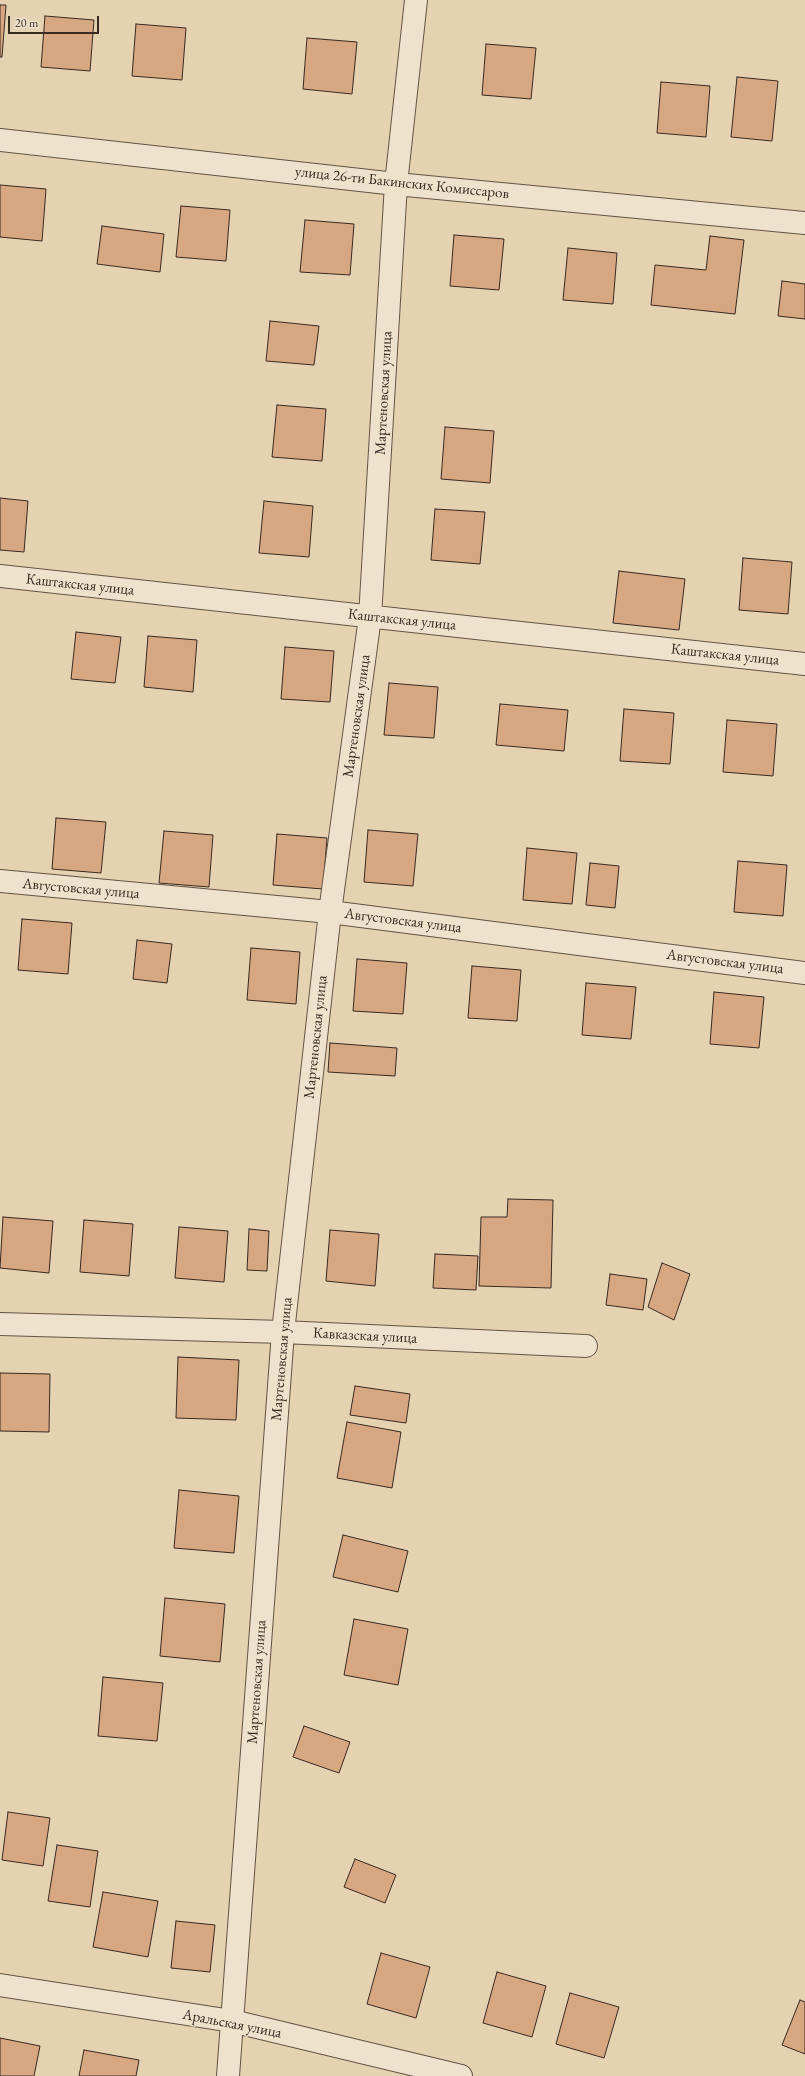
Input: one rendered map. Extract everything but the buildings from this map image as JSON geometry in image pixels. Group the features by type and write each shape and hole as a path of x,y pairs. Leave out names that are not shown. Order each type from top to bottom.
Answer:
{"street":[{"name":"Мартеновская улица","path":"228,2076 283,1332 330,912 370,617 396,184 416,0"},
{"name":"улица 26-ти Бакинских Комиссаров","path":"0,140 396,184 805,223"},
{"name":"Каштакская улица","path":"0,576 805,664"},
{"name":"Августовская улица","path":"0,881 330,912 805,972"},
{"name":"Кавказская улица","path":"0,1324 283,1332 586,1346"},
{"name":"Аральская улица","path":"0,1985 232,2021 461,2076"}]}
